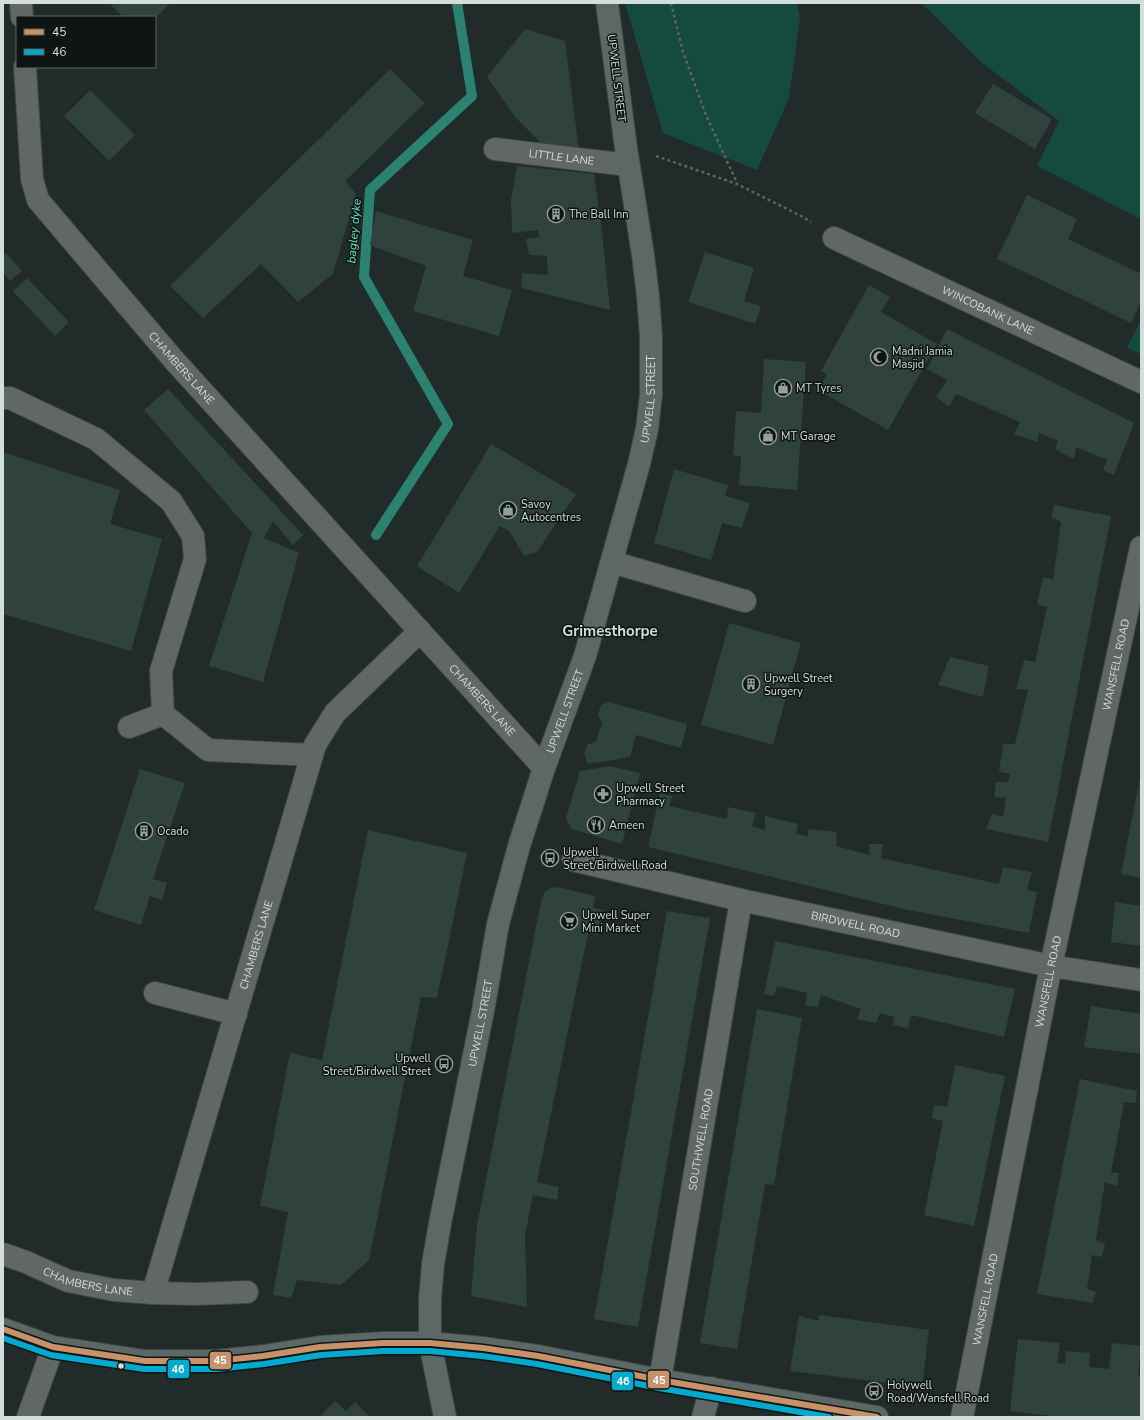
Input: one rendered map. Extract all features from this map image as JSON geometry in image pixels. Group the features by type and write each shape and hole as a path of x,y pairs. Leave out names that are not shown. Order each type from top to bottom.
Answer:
{"main road":[{"name":"UPWELL STREET","path":"445,1417 430,1342 430,1299 433,1264 483,1011 498,924 519,846 544,768 585,656 612,562 647,429 650,395 651,336 648,296 627,156 607,3"},
{"path":"3,1329 53,1347 145,1361 216,1361 263,1356 320,1347 430,1342 538,1356 660,1380 877,1417"}],"street":[{"path":"21,3 22,16"},
{"name":"CHAMBERS LANE","path":"25,68 32,179 38,200 173,359 544,768"},
{"name":"LITTLE LANE","path":"495,149 627,156"},
{"name":"WINCOBANK LANE","path":"834,238 1141,382"},
{"path":"3,398 10,398 96,439 171,501 193,536 195,559 161,671 163,714 208,750 312,755"},
{"name":"WANSFELL ROAD","path":"962,1417 1051,966 1141,547"},
{"path":"612,562 745,601"},
{"name":"CHAMBERS LANE","path":"153,1293 315,745 335,713 420,631"},
{"path":"129,726 163,714"},
{"name":"BIRDWELL ROAD","path":"573,860 741,900 1051,966 1141,980"},
{"name":"SOUTHWELL ROAD","path":"660,1380 741,900"},
{"path":"155,993 236,1014"},
{"name":"CHAMBERS LANE","path":"3,1254 26,1262 68,1281 114,1290 197,1294 247,1292"},
{"path":"28,1417 53,1347"},
{"path":"703,1417 711,1388"}],"path":[{"path":"671,3 683,52 706,115 737,184"},
{"path":"627,156 668,159 737,184 801,216 834,238"}],"green space":[{"path":"625,3 797,3 800,18 789,98 757,170 663,133"},
{"path":"921,3 1141,3 1141,219 1037,166 1059,121 981,62"},
{"path":"1141,319 1141,354 1127,348"}],"building":[{"path":"109,3 171,3 156,17 122,16"},
{"path":"525,29 565,41 579,150 546,148 515,117 487,77"},
{"path":"390,69 425,103 345,181 356,194 333,274 298,302 261,264 203,318 170,286"},
{"path":"993,84 1052,119 1035,149 975,113"},
{"path":"90,90 135,135 109,161 64,116"},
{"path":"517,166 594,174 610,310 521,288 522,273 548,275 547,256 529,255 526,239 540,237 538,230 512,233 511,199"},
{"path":"1027,195 1077,219 1068,239 1139,273 1141,269 1141,302 1131,323 997,259"},
{"path":"376,211 473,240 463,276 512,290 499,336 413,311 426,266 370,245"},
{"path":"705,252 754,268 744,301 761,306 755,324 688,302"},
{"path":"6,253 22,271 10,281 3,273 3,255"},
{"path":"27,278 69,322 55,336 13,291"},
{"name":"Madni Jamia Masjid","path":"869,285 890,297 881,312 937,344 888,430 818,390 827,374 821,371"},
{"path":"947,329 1134,423 1114,475 1103,470 1107,460 1076,447 1074,459 1055,449 1058,441 1039,433 1038,442 1014,434 1020,422 956,394 949,407 936,397 947,380 927,369"},
{"name":"MT Garage","path":"764,359 806,362 797,490 739,485 741,456 733,455 736,411 761,413"},
{"path":"168,389 303,535 293,545 273,521 264,538 299,553 263,682 209,666 252,533 144,410"},
{"name":"Savoy Autocentres","path":"491,444 576,494 537,552 524,556 509,531 500,526 459,593 417,566"},
{"path":"3,452 120,490 110,524 162,539 131,651 3,614"},
{"path":"674,469 728,485 725,496 750,503 742,528 722,523 711,560 654,543"},
{"path":"1054,505 1111,516 1048,842 986,829 992,814 1003,817 1006,798 994,797 996,782 1008,782 1010,774 999,772 1003,744 1015,744 1028,690 1016,689 1024,660 1035,662 1047,607 1037,604 1043,577 1053,580 1061,522 1051,517"},
{"name":"Upwell Street Surgery","path":"729,623 801,643 773,745 701,725"},
{"path":"950,657 989,666 983,697 938,685"},
{"path":"609,702 687,724 681,748 636,735 630,757 588,764 584,754 587,745 596,741 602,723 598,715 601,705"},
{"path":"610,766 640,773 622,844 571,829 566,818 580,771"},
{"name":"Ocado","path":"140,769 185,783 153,879 167,883 162,900 150,896 141,925 94,910"},
{"path":"1140,778 1141,779 1141,878 1121,874"},
{"path":"660,793 673,796 669,806 727,819 728,807 756,813 752,826 765,830 765,816 798,824 796,834 808,836 808,829 837,832 836,846 870,855 869,844 883,844 881,858 999,884 1003,867 1032,872 1027,890 1037,892 1029,933 904,909 648,847"},
{"path":"368,830 467,853 437,998 421,997 369,1260 341,1285 297,1280 291,1298 273,1295 288,1212 260,1206 290,1053 322,1060"},
{"path":"558,887 595,896 593,908 604,910 597,935 588,933 537,1182 559,1187 557,1200 533,1195 525,1235 527,1307 471,1296 477,1225 542,898 545,892 551,888"},
{"path":"1115,902 1141,906 1141,946 1111,942"},
{"path":"667,911 710,918 638,1327 594,1319"},
{"path":"775,941 1015,989 1004,1037 911,1015 908,1028 893,1025 894,1017 880,1013 876,1023 857,1019 861,1009 821,995 818,1007 805,1005 807,993 777,986 774,996 764,994"},
{"path":"1091,1006 1141,1014 1141,1054 1084,1047"},
{"path":"757,1009 802,1018 774,1185 765,1184 737,1349 700,1343"},
{"path":"955,1065 1005,1076 974,1226 924,1215 943,1121 932,1118 934,1105 947,1107"},
{"path":"1080,1079 1137,1091 1136,1103 1124,1102 1111,1173 1119,1173 1117,1186 1105,1182 1096,1240 1105,1244 1102,1257 1092,1255 1087,1289 1096,1292 1093,1303 1037,1294"},
{"path":"819,1315 929,1330 922,1387 790,1371 799,1316 819,1321"},
{"path":"1018,1339 1060,1343 1057,1363 1065,1364 1066,1351 1090,1353 1089,1367 1109,1369 1112,1343 1141,1346 1138,1376 1141,1376 1141,1417 1062,1417 1010,1411"},
{"path":"335,1401 346,1411 355,1402 370,1417 323,1417 321,1415"}],"waterway":[{"name":"bagley dyke","path":"376,535 448,424 364,277 370,190 472,96 457,3"}],"transit line":[{"name":"45","path":"3,1329 53,1347 145,1361 216,1361 263,1356 320,1347 383,1343 430,1343 483,1348 538,1356 660,1380 877,1417"},
{"name":"46","path":"3,1338 51,1355 144,1369 217,1369 264,1364 321,1355 383,1351 430,1351 482,1356 537,1364 659,1388 829,1417"}],"place":[{"name":"The Ball Inn","path":"556,214"},
{"name":"Madni Jamia Masjid","path":"879,357"},
{"name":"MT Tyres","path":"783,388"},
{"name":"MT Garage","path":"768,436"},
{"name":"Savoy Autocentres","path":"508,510"},
{"name":"Upwell Street Surgery","path":"751,684"},
{"name":"Upwell Street Pharmacy","path":"603,794"},
{"name":"Ameen","path":"596,825"},
{"name":"Ocado","path":"144,831"},
{"name":"Upwell Street/Birdwell Road","path":"550,858"},
{"name":"Upwell Super Mini Market","path":"569,921"},
{"name":"Upwell Street/Birdwell Street","path":"444,1064"},
{"name":"Holywell Road/Wansfell Road","path":"874,1391"}],"district":[{"name":"Grimesthorpe","path":"610,631"}]}
